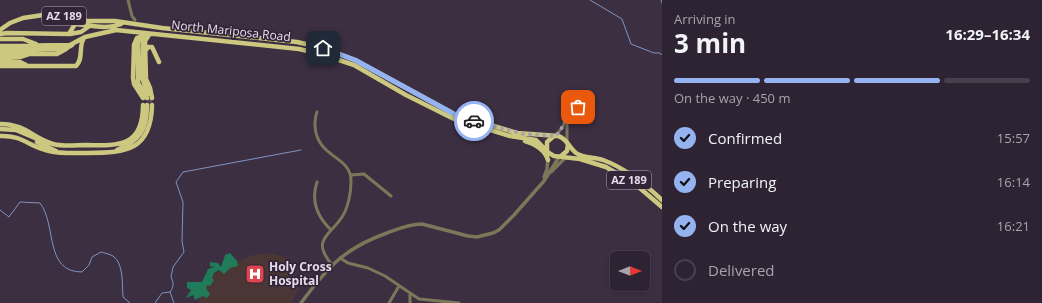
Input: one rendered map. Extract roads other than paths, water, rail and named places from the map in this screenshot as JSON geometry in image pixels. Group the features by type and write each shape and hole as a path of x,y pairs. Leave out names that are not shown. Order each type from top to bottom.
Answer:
{"highway":[{"name":"AZ 189","path":"0,30 16,20 29,16 66,16 79,20 115,21 126,24"},
{"name":"AZ 189","path":"69,34 75,24 88,27 126,24"},
{"name":"North Mariposa Road","path":"126,24 297,42 323,48 355,60 454,114 517,133 564,138 576,153 607,161 629,173 662,200"},
{"path":"126,24 130,30"},
{"name":"AZ 189","path":"0,34 69,34 81,32 88,27"},
{"name":"AZ 189","path":"0,53 24,56 29,54 57,54 85,37 108,30 130,30"},
{"name":"North Mariposa Road","path":"130,30 299,49 324,54 354,65 406,95 452,118 510,136 536,140 547,151 562,157 596,163 621,175 650,196 662,207"},
{"path":"147,97 134,84 134,42 137,38 157,33"},
{"name":"AZ 189","path":"0,53 28,66 76,66 80,60 81,43 85,37"},
{"path":"145,37 146,79 150,88 147,97"},
{"path":"145,37 144,78 149,89 147,97"},
{"name":"AZ 189","path":"0,53 23,39 42,45"},
{"name":"AZ 189","path":"0,53 42,45 70,45 75,43"},
{"path":"0,53 23,47 28,49 68,48"},
{"path":"146,50 148,47 152,47 159,62"},
{"path":"0,129 17,123 53,142 66,145 119,145 131,138 137,130 147,105"},
{"path":"0,129 45,150 64,153 106,153 127,150 142,140 148,131 152,120 147,105"},
{"path":"106,153 117,150 132,142 144,129 147,118 147,105"},
{"path":"0,129 16,130 70,153"},
{"path":"0,129 16,132 64,153"},
{"path":"510,136 535,145 546,155 548,160"},
{"path":"547,151 547,142 555,136"},
{"path":"562,157 567,151 568,143"},
{"path":"621,175 626,176 629,173"},
{"path":"650,196 654,198 658,196"}],"street":[{"path":"128,0 132,16 135,20"},
{"path":"555,136 567,118 569,111 573,107 590,109"},
{"path":"317,112 315,116 315,129 319,144 346,166 351,175 351,184 345,212 323,240 322,247 324,255 332,265"},
{"path":"567,118 568,143"},
{"path":"300,303 332,265 356,246 368,240 414,224 477,237 499,230 539,185 546,174 548,160 547,151"},
{"path":"539,185 546,179 562,157"},
{"path":"546,179 562,157"},
{"path":"351,175 364,174 391,196"},
{"path":"317,182 315,189 317,211 330,230"},
{"path":"340,258 348,263 376,272 400,286 410,294 423,300 459,303"},
{"path":"389,303 400,286"},
{"path":"410,294 410,303"}],"waterway":[{"path":"590,0 622,19 631,44 654,53 660,53 662,55"},
{"path":"170,292 173,285 171,277 173,267 184,252 182,241 183,202 176,182 183,172 301,150"},
{"path":"0,210 9,217 20,202 40,203 45,212 56,256 62,264 70,270 82,272 89,265 92,257 101,252 113,256 117,259 121,269 123,297 130,303"},
{"path":"155,303 162,293 170,292 174,303"}],"tunnel":[{"path":"150,98 150,105"}],"place":[{"name":"Holy Cross Hospital","path":"255,274"}]}
